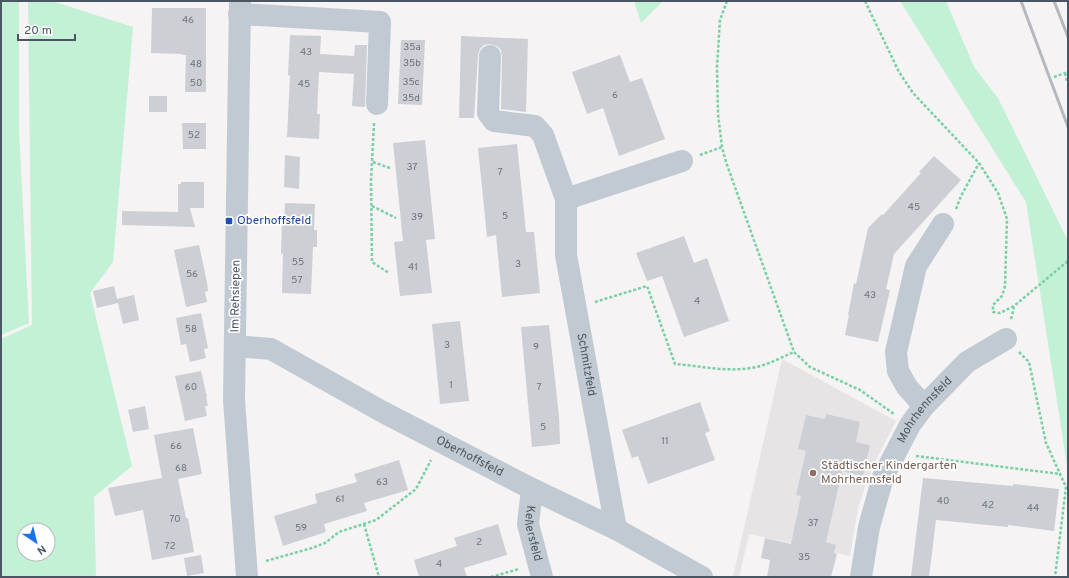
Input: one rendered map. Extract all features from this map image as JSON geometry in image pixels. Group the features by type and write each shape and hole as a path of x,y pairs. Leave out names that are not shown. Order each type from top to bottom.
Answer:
{"street":[{"name":"Im Rehsiepen","path":"247,572 234,400 240,7 380,22 377,104"},
{"name":"Schmitzfeld","path":"490,56 488,113 494,121 535,126 543,135 566,199 566,255 616,529"},
{"path":"566,199 682,161"},
{"path":"924,406 907,387 898,371 896,352 916,266 943,224"},
{"name":"Mohrhennsfeld","path":"861,577 868,527 883,477 910,424 924,406 967,362 1006,339"},
{"name":"Oberhoffsfeld","path":"235,346 270,349 441,442 532,489 616,529 702,577"},
{"name":"Kellersfeld","path":"532,489 528,524 542,577"}],"path":[{"path":"727,1 720,20 717,66 718,114 722,147 794,352 810,367 860,390 910,424"},
{"path":"865,1 898,72 913,93 979,163 998,193 1007,218 1005,286 1002,296 993,305 993,312 1000,313 1014,306 1068,261"},
{"path":"1054,77 1066,73 1067,81"},
{"path":"377,104 374,111 375,134 373,162 372,262 390,273"},
{"path":"373,162 390,168"},
{"path":"943,224 952,217 961,196 979,163"},
{"path":"372,206 396,218"},
{"path":"576,308 647,286 676,364 741,369 762,365 794,352"},
{"path":"1006,339 1029,362 1046,444 1066,487 1055,577"},
{"path":"247,572 325,543 340,532 376,520 416,489 441,442"},
{"path":"895,453 1060,474"},
{"path":"364,524 379,577"},
{"path":"491,577 520,568"}],"shaded area":[{"name":"Städtischer Kindergarten Mohrhennsfeld","path":"782,359 896,421 875,462 866,484 858,508 850,556 749,534 739,577 733,577"}],"green space":[{"path":"1,1 19,1 19,131 29,323 1,335"},
{"path":"28,1 52,1 133,27 113,262 90,293 132,466 94,497 96,577 1,577 1,339 32,325"},
{"path":"634,1 663,1 641,23"},
{"path":"900,1 946,1 974,67 998,98 1068,241 1068,472 1026,202"}],"building":[{"path":"152,8 206,8 206,92 185,92 186,55 151,53"},
{"path":"290,35 321,36 320,54 354,56 355,45 367,45 365,107 352,106 354,74 319,72 317,114 320,114 319,139 287,137 290,76 288,75"},
{"path":"461,36 528,39 526,112 501,109 501,50 497,46 490,44 484,45 480,49 478,55 474,118 459,118"},
{"path":"401,40 425,40 422,105 398,104"},
{"path":"620,55 630,82 642,78 665,139 619,156 603,108 587,114 572,72"},
{"path":"149,96 167,96 167,112 149,112"},
{"path":"182,123 206,123 206,149 183,149"},
{"path":"425,140 435,239 426,240 432,293 400,296 394,242 403,241 393,143"},
{"path":"517,144 526,232 534,232 540,293 502,297 496,235 487,237 478,148"},
{"path":"285,155 300,157 299,189 284,187"},
{"path":"934,156 961,180 894,254 886,289 890,290 878,342 845,335 854,283 856,284 868,228 882,214 883,215 921,173 919,172"},
{"path":"181,182 204,182 204,208 190,208 195,227 122,225 122,211 178,212 178,184 181,184"},
{"path":"285,203 315,204 314,230 317,230 317,247 313,247 311,294 282,293 282,221 284,221"},
{"path":"684,236 694,263 707,258 729,321 684,337 662,276 647,281 636,253"},
{"path":"199,245 207,282 208,291 205,292 207,302 186,307 174,250"},
{"path":"114,286 117,299 134,295 139,320 123,324 118,303 97,308 93,291"},
{"path":"201,313 208,348 204,349 206,358 190,362 186,344 181,345 176,318"},
{"path":"460,321 469,401 440,404 432,324"},
{"path":"549,325 559,416 560,444 532,447 521,327"},
{"path":"201,371 207,397 208,406 205,406 207,416 185,421 175,376"},
{"path":"700,402 710,431 705,433 715,460 648,484 638,456 632,458 622,430"},
{"path":"145,406 149,429 133,432 128,410"},
{"path":"826,414 860,422 856,442 870,445 863,476 842,471 826,542 836,545 834,553 837,554 831,577 767,577 770,560 761,558 765,538 791,544 801,496 796,495 806,451 798,449 806,415 825,419"},
{"path":"193,428 202,474 178,479 186,518 188,518 194,552 152,560 143,510 115,516 108,488 162,478 154,435"},
{"path":"399,460 408,490 364,503 367,511 324,524 326,532 283,546 274,516 317,503 315,494 357,482 354,474"},
{"path":"923,478 1013,486 1013,484 1059,489 1054,531 1008,525 1008,527 936,520 929,577 911,577"},
{"path":"498,524 507,555 464,568 467,577 419,577 414,560 457,546 454,538"},
{"path":"201,555 204,573 187,576 184,558"}],"railway":[{"path":"1021,1 1068,127"},
{"path":"1054,1 1068,37"}],"place":[{"name":"Oberhoffsfeld","path":"229,221"},
{"name":"Städtischer Kindergarten Mohrhennsfeld","path":"813,473"}]}
